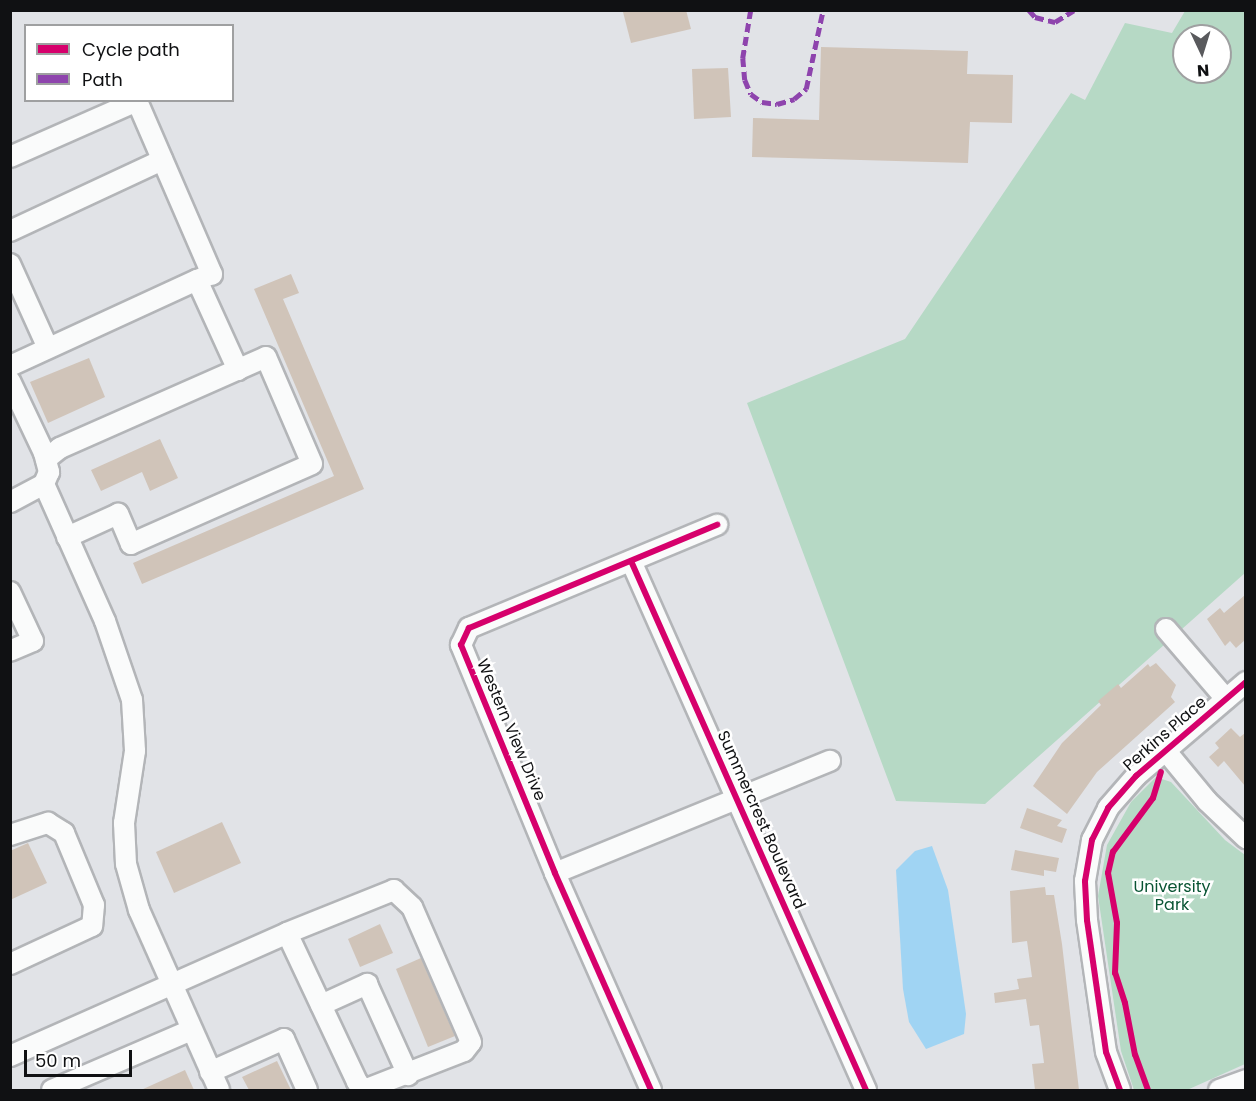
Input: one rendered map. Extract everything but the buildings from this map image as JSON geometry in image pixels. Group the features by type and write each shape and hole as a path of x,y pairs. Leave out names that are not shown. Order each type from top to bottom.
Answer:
{"street":[{"path":"10,157 135,102"},
{"path":"10,366 212,274 137,102"},
{"path":"10,231 162,160"},
{"path":"10,264 48,348"},
{"path":"197,280 237,370"},
{"path":"46,459 60,448 266,357 312,464 132,544 118,514 67,537"},
{"path":"10,381 46,459 49,472 44,484 10,502"},
{"path":"44,484 105,621 132,699 135,751 124,823 126,864 139,910 219,1090"},
{"name":"Western View Drive","path":"651,1090 555,873 518,777 465,660 463,636 469,628 717,525"},
{"name":"Summercrest Boulevard","path":"631,561 866,1090"},
{"path":"10,592 33,641 10,651"},
{"path":"1166,629 1226,699"},
{"name":"Perkins Place","path":"1120,1090 1106,1052 1085,881 1092,840 1108,808 1165,750 1245,682"},
{"path":"1165,750 1207,801 1245,838"},
{"path":"555,873 830,761"},
{"path":"10,835 48,823 64,833 94,904 92,926 10,964"},
{"path":"10,1056 172,984 381,892 394,890 404,897 471,1042 464,1051 408,1075 364,1090 321,1005 279,937"},
{"path":"321,1005 368,984 408,1075"},
{"path":"60,1089 191,1030"},
{"path":"210,1072 284,1039 307,1090"},
{"path":"1219,1090 1245,1080"}],"green space":[{"path":"1185,11 1245,11 1245,573 985,804 896,801 747,403 905,339 1071,93 1085,100 1125,23 1172,33 1172,84 1232,84 1232,24 1177,24"},
{"name":"University Park","path":"1156,777 1171,782 1225,840 1245,855 1245,1064 1187,1090 1134,1090 1121,1051 1098,896 1107,845 1131,802"}],"water":[{"path":"932,846 948,890 966,1014 964,1034 926,1049 909,1022 903,989 896,870 915,851"}],"marked path":[{"path":"751,10 743,58 745,80 751,94 762,102 777,104 794,99 806,89 823,10"},
{"path":"1029,10 1035,17 1055,22 1074,10"}],"cycle path":[{"path":"651,1090 555,873 461,645 469,628 717,525"},
{"path":"631,561 866,1090"},
{"path":"1120,1090 1106,1052 1087,920 1085,881 1092,840 1108,808 1136,776 1246,682"},
{"path":"1148,1090 1135,1055 1125,1003 1115,973 1117,923 1108,873 1113,852 1153,798 1161,772"}]}
